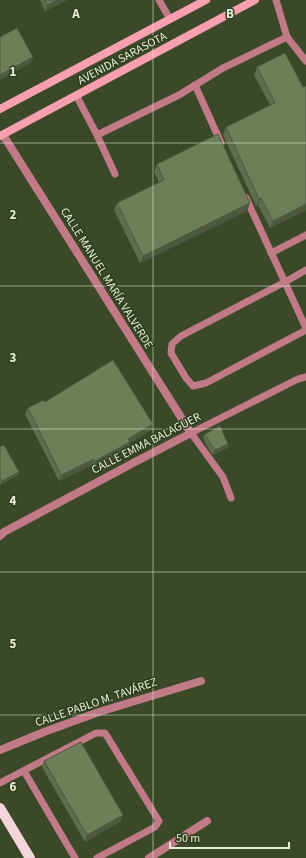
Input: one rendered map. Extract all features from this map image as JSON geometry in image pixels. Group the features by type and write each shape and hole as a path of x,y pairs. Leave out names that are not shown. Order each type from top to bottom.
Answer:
{"main road":[{"name":"AVENIDA SARASOTA","path":"0,110 206,0"},
{"name":"AVENIDA SARASOTA","path":"1,136 255,0"},
{"path":"0,808 30,858"}],"street":[{"name":"CALLE MANUEL MARÍA VALVERDE","path":"1,136 191,433"},
{"name":"CALLE EMMA BALAGUER","path":"1,531 191,433"},
{"name":"CALLE PABLO M. TAVÁREZ","path":"0,750 99,712 201,681"},
{"path":"150,858 207,821"}],"lane":[{"path":"159,0 170,19"},
{"path":"276,0 287,37 306,61"},
{"path":"97,135 179,95 223,68 287,37"},
{"path":"195,85 223,148"},
{"path":"76,95 115,174"},
{"path":"242,190 285,282 306,329 206,383 193,386 186,378 171,353 172,344 180,336 285,282 306,270"},
{"path":"271,253 306,235"},
{"name":"CALLE EMMA BALAGUER","path":"191,433 298,378 306,377"},
{"path":"191,433 222,477 231,498"},
{"path":"0,783 96,732 105,733 159,821 155,827 97,858"},
{"path":"24,770 75,858"}],"building":[{"path":"45,0 57,0 47,5"},
{"path":"17,28 33,57 0,75 0,37"},
{"path":"285,53 303,87 306,86 306,204 273,221 261,198 259,199 226,127 275,103 257,67"},
{"path":"218,134 250,203 143,256 117,203 164,180 157,164"},
{"path":"113,360 153,424 128,439 130,442 95,461 94,459 61,475 28,408 44,400 45,402"},
{"path":"220,426 228,444 215,450 205,434"},
{"path":"4,445 19,472 2,481 0,477 0,447"},
{"path":"81,742 123,815 87,835 44,761"}]}
